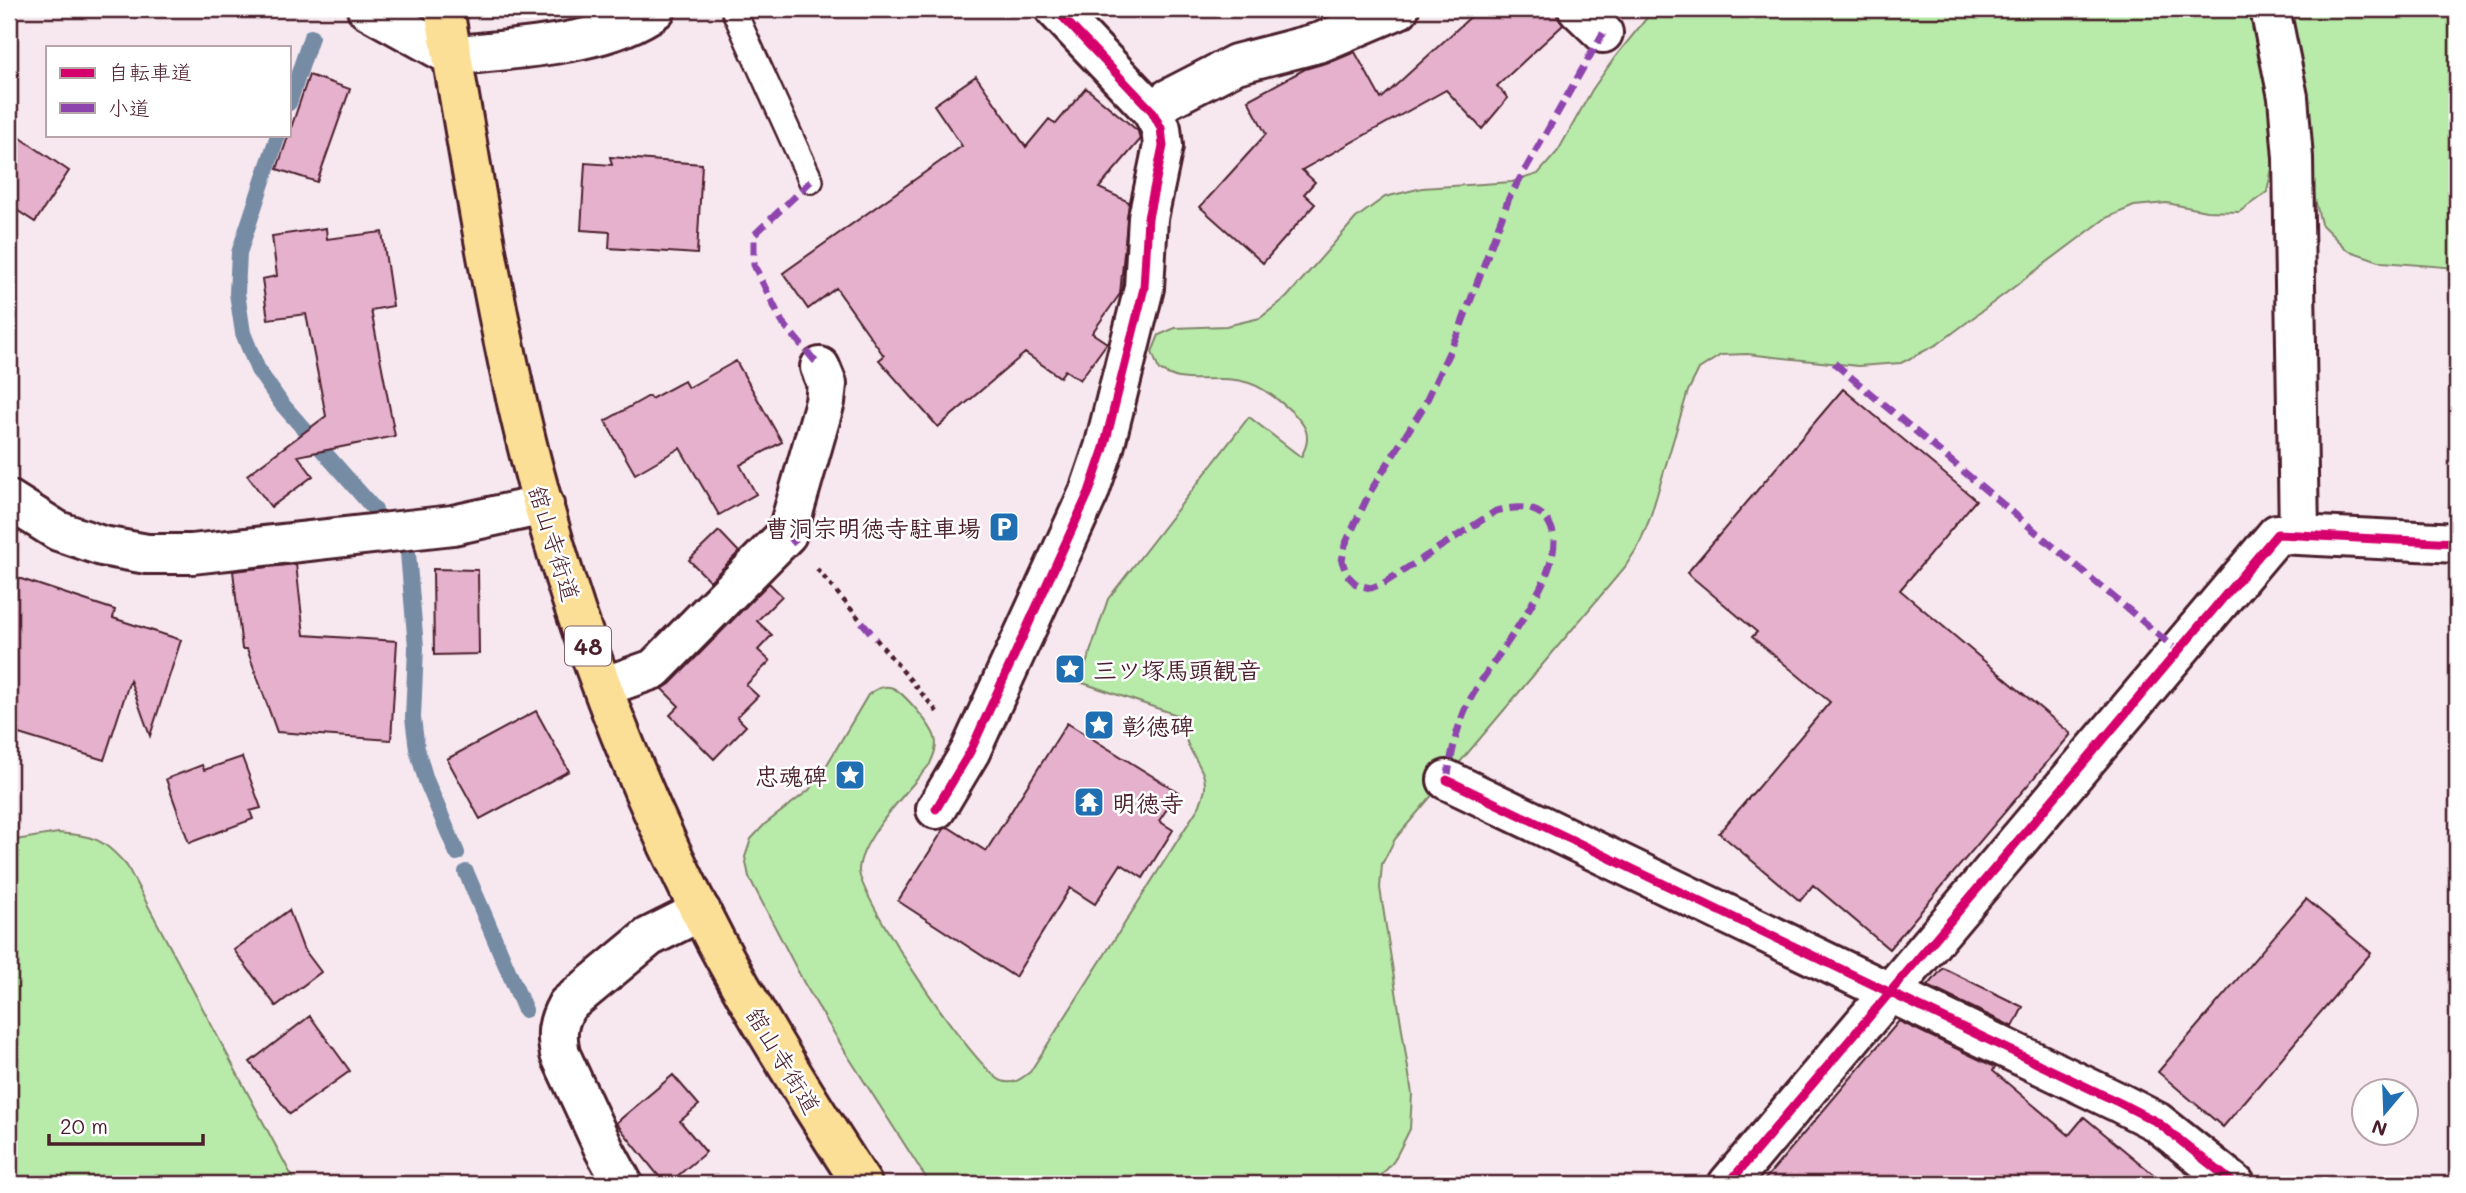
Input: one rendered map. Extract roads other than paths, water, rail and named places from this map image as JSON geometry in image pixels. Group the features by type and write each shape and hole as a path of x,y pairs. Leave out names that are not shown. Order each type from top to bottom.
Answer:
{"main road":[{"name":"舘山寺街道","path":"444,9 496,306 544,505 582,630 642,785 701,911 796,1083 862,1184"}],"street":[{"path":"367,9 453,56 594,37 622,29 656,9"},
{"path":"936,810 970,752 1089,492 1104,448 1144,288 1148,218 1163,146 1161,128 1152,111 1055,9"},
{"path":"1152,111 1168,99 1236,64 1321,42 1399,9"},
{"path":"2270,9 2288,97 2293,158 2299,536"},
{"path":"603,687 654,669 787,534 825,402 827,384 820,367"},
{"path":"9,500 58,531 102,546 158,554 192,554 453,525 544,505"},
{"path":"1728,1184 2277,534 2457,543"},
{"path":"1447,780 2120,1103 2157,1122 2235,1184"},
{"path":"623,1184 561,1054 556,1037 558,1020 567,1006 649,937 701,911"}],"lane":[{"path":"733,9 811,181"}],"waterway":[{"path":"290,100 311,37"},
{"path":"278,136 239,253 237,293 243,333 258,370 281,403 375,510"},
{"path":"408,553 416,647 413,718 417,749 426,780 457,853"},
{"path":"466,872 525,1010"}],"place":[{"name":"曹洞宗明徳寺駐車場","path":"1004,527"},
{"name":"三ツ塚馬頭観音","path":"1070,669"},
{"name":"彰徳碑","path":"1099,725"},
{"name":"忠魂碑","path":"850,775"},
{"name":"明徳寺","path":"1089,802"}]}
